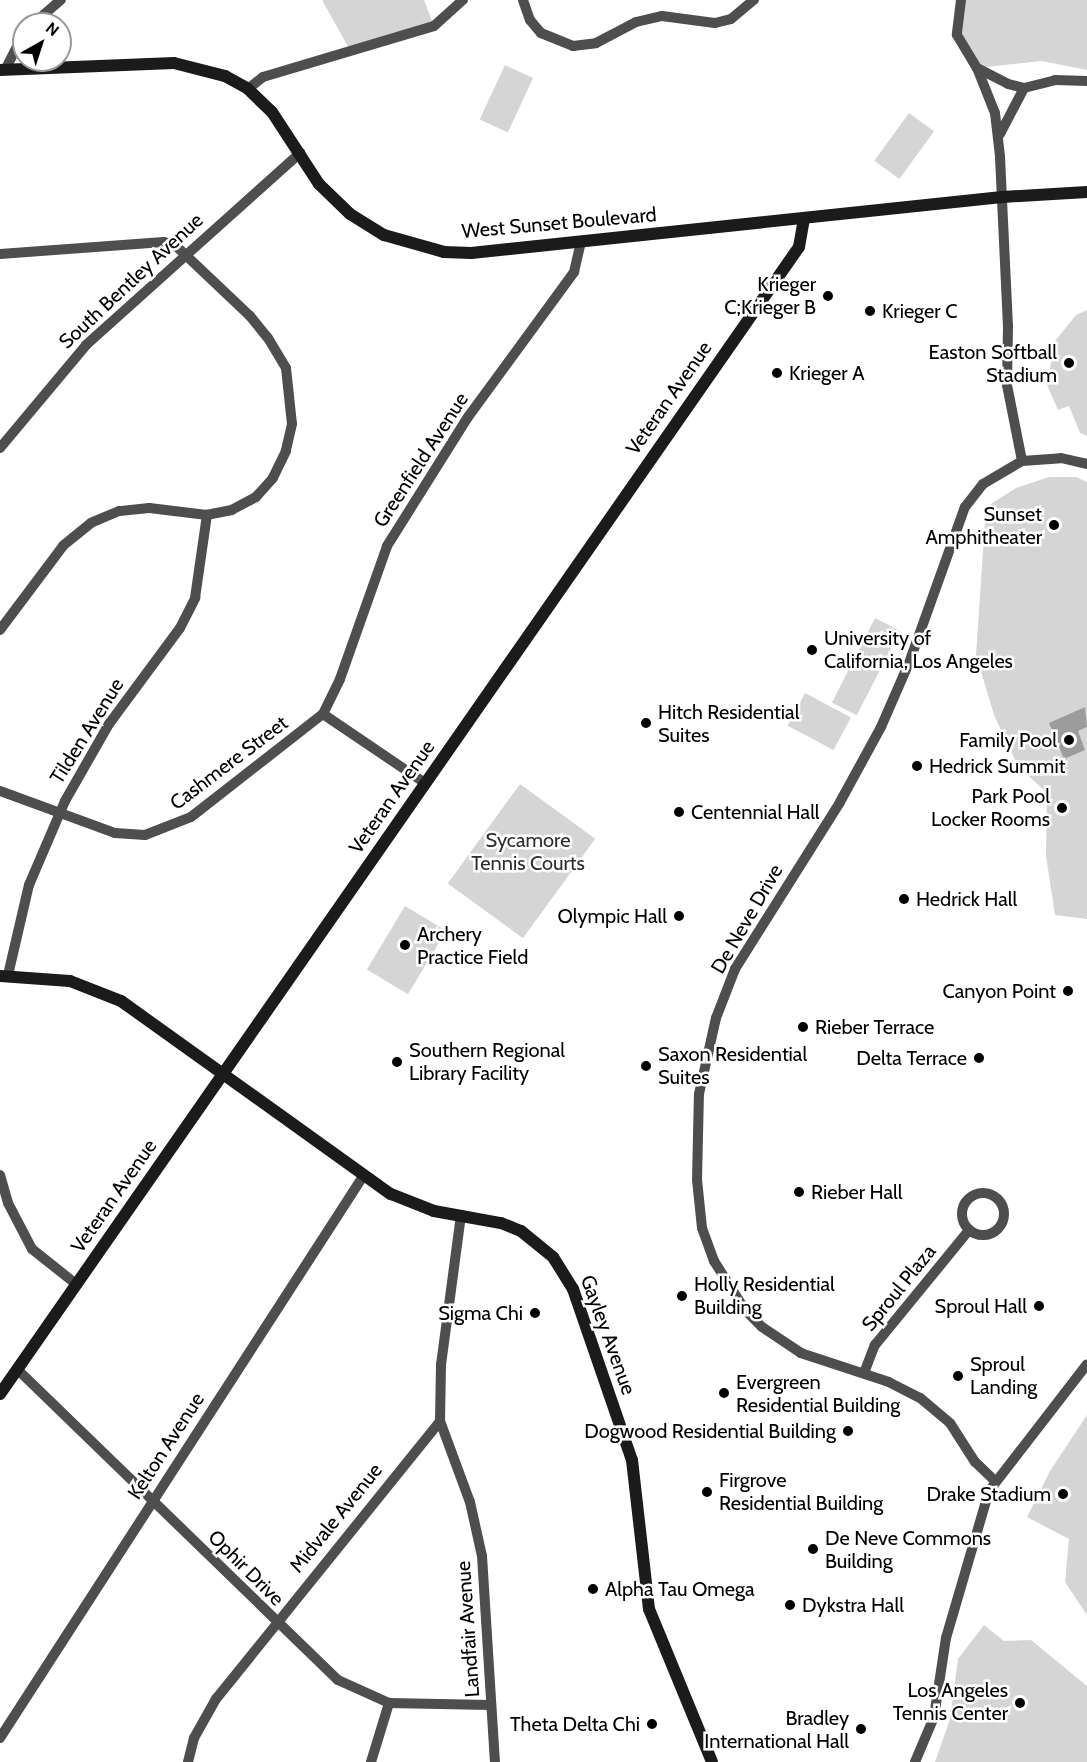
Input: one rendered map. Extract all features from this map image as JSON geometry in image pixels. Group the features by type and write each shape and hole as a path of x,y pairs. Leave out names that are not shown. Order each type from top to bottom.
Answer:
{"street":[{"path":"47,12 61,0"},
{"path":"248,89 263,77 434,26 463,0"},
{"path":"523,0 530,20 541,33 573,46 596,43 636,22 662,16 715,23 732,19 754,0"},
{"path":"961,0 957,35 977,68 999,135 1007,385 1022,461"},
{"path":"2,70 12,53"},
{"name":"West Sunset Boulevard","path":"2,70 174,63 217,73 248,89 279,121 320,184 350,214 404,243 471,253 1002,197 1087,192"},
{"path":"977,68 1008,84 1024,88 1055,80 1087,81"},
{"path":"999,135 1024,88"},
{"name":"South Bentley Avenue","path":"0,448 86,345 186,252 300,153"},
{"name":"Veteran Avenue","path":"0,1394 799,247 804,218"},
{"path":"0,254 164,242 186,252 268,338 286,368 292,424 286,451 273,478 256,497 232,510 207,515 149,508 119,511 91,523 63,546 0,630"},
{"name":"Greenfield Avenue","path":"323,714 340,679 387,546 468,417 574,272 580,242"},
{"name":"De Neve Drive","path":"995,1481 930,1405 906,1390 864,1373 812,1357 784,1343 762,1327 725,1282 707,1244 699,1211 699,1094 716,1018 735,969 840,802 881,727 909,663 965,507 983,484 1022,461 1061,458 1087,464"},
{"name":"Tilden Avenue","path":"4,975 29,885 58,814 109,724 180,628 195,598 207,515"},
{"path":"323,714 425,783"},
{"name":"Cashmere Street","path":"0,792 115,833 145,835 169,829 191,817 323,714"},
{"name":"Gayley Avenue","path":"4,975 44,977 100,991 149,1019 364,1175 415,1206 521,1231 553,1257 573,1289 632,1460 649,1610 712,1762"},
{"path":"0,1175 8,1203 32,1249 76,1284"},
{"name":"Kelton Avenue","path":"0,1738 364,1175"},
{"path":"974,1195 994,1196 1004,1214 1000,1227 982,1235 969,1230 962,1218 964,1204 974,1195"},
{"name":"Landfair Avenue","path":"461,1215 441,1364 440,1421 470,1502 482,1556 487,1599 490,1705 495,1762"},
{"name":"Sproul Plaza","path":"864,1373 875,1345 969,1230"},
{"path":"915,1762 933,1717 946,1638 995,1481 1087,1364"},
{"name":"Ophir Drive","path":"17,1369 275,1622 338,1680 389,1703 490,1705"},
{"name":"Midvale Avenue","path":"188,1762 194,1738 216,1699 275,1622 440,1421"},
{"path":"371,1762 389,1703"}],"green space":[{"path":"322,0 424,0 434,26 351,52"},
{"path":"961,0 1087,0 1087,70 1042,61 977,68 961,47"},
{"path":"505,65 533,78 508,132 480,119"},
{"path":"909,113 934,131 899,179 874,161"},
{"name":"Easton Softball Stadium","path":"1087,310 1087,436 1080,433 1069,406 1058,410 1047,385 1055,341 1076,315"},
{"path":"1049,477 1076,477 1087,482 1087,919 1055,915 1046,856 1047,793 1018,766 994,715 976,655 986,507 1016,488"},
{"path":"875,618 900,631 857,715 832,703"},
{"path":"805,693 851,717 834,750 788,726"},
{"name":"Sycamore Tennis Courts","path":"520,784 595,839 523,938 448,884"},
{"name":"Archery Practice Field","path":"405,906 446,931 408,994 367,969"},
{"name":"Drake Stadium","path":"1087,1415 1087,1615 1065,1582 1069,1539 1027,1517 1050,1471"},
{"name":"Los Angeles Tennis Center","path":"984,1625 1004,1641 1031,1640 1087,1686 1087,1762 935,1762 950,1719 958,1659"}],"shaded area":[{"name":"Family Pool","path":"1085,707 1087,727 1078,731 1085,750 1064,759 1049,723"}],"place":[{"name":"Krieger C;Krieger B","path":"828,296"},
{"name":"Krieger C","path":"870,311"},
{"name":"Easton Softball Stadium","path":"1069,363"},
{"name":"Krieger A","path":"777,373"},
{"name":"Sunset Amphitheater","path":"1054,525"},
{"name":"University of California, Los Angeles","path":"812,650"},
{"name":"Hitch Residential Suites","path":"646,723"},
{"name":"Family Pool","path":"1069,740"},
{"name":"Hedrick Summit","path":"917,766"},
{"name":"Park Pool Locker Rooms","path":"1062,808"},
{"name":"Centennial Hall","path":"679,812"},
{"name":"Hedrick Hall","path":"904,899"},
{"name":"Olympic Hall","path":"679,916"},
{"name":"Archery Practice Field","path":"405,945"},
{"name":"Canyon Point","path":"1068,991"},
{"name":"Rieber Terrace","path":"803,1027"},
{"name":"Delta Terrace","path":"979,1058"},
{"name":"Southern Regional Library Facility","path":"397,1062"},
{"name":"Saxon Residential Suites","path":"646,1066"},
{"name":"Rieber Hall","path":"799,1192"},
{"name":"Holly Residential Building","path":"682,1296"},
{"name":"Sproul Hall","path":"1039,1306"},
{"name":"Sigma Chi","path":"535,1313"},
{"name":"Sproul Landing","path":"958,1376"},
{"name":"Evergreen Residential Building","path":"724,1393"},
{"name":"Dogwood Residential Building","path":"848,1431"},
{"name":"Firgrove Residential Building","path":"707,1492"},
{"name":"Drake Stadium","path":"1063,1494"},
{"name":"De Neve Commons Building","path":"813,1549"},
{"name":"Alpha Tau Omega","path":"593,1589"},
{"name":"Dykstra Hall","path":"790,1605"},
{"name":"Los Angeles Tennis Center","path":"1020,1703"},
{"name":"Theta Delta Chi","path":"652,1724"},
{"name":"Bradley International Hall","path":"861,1729"}]}
